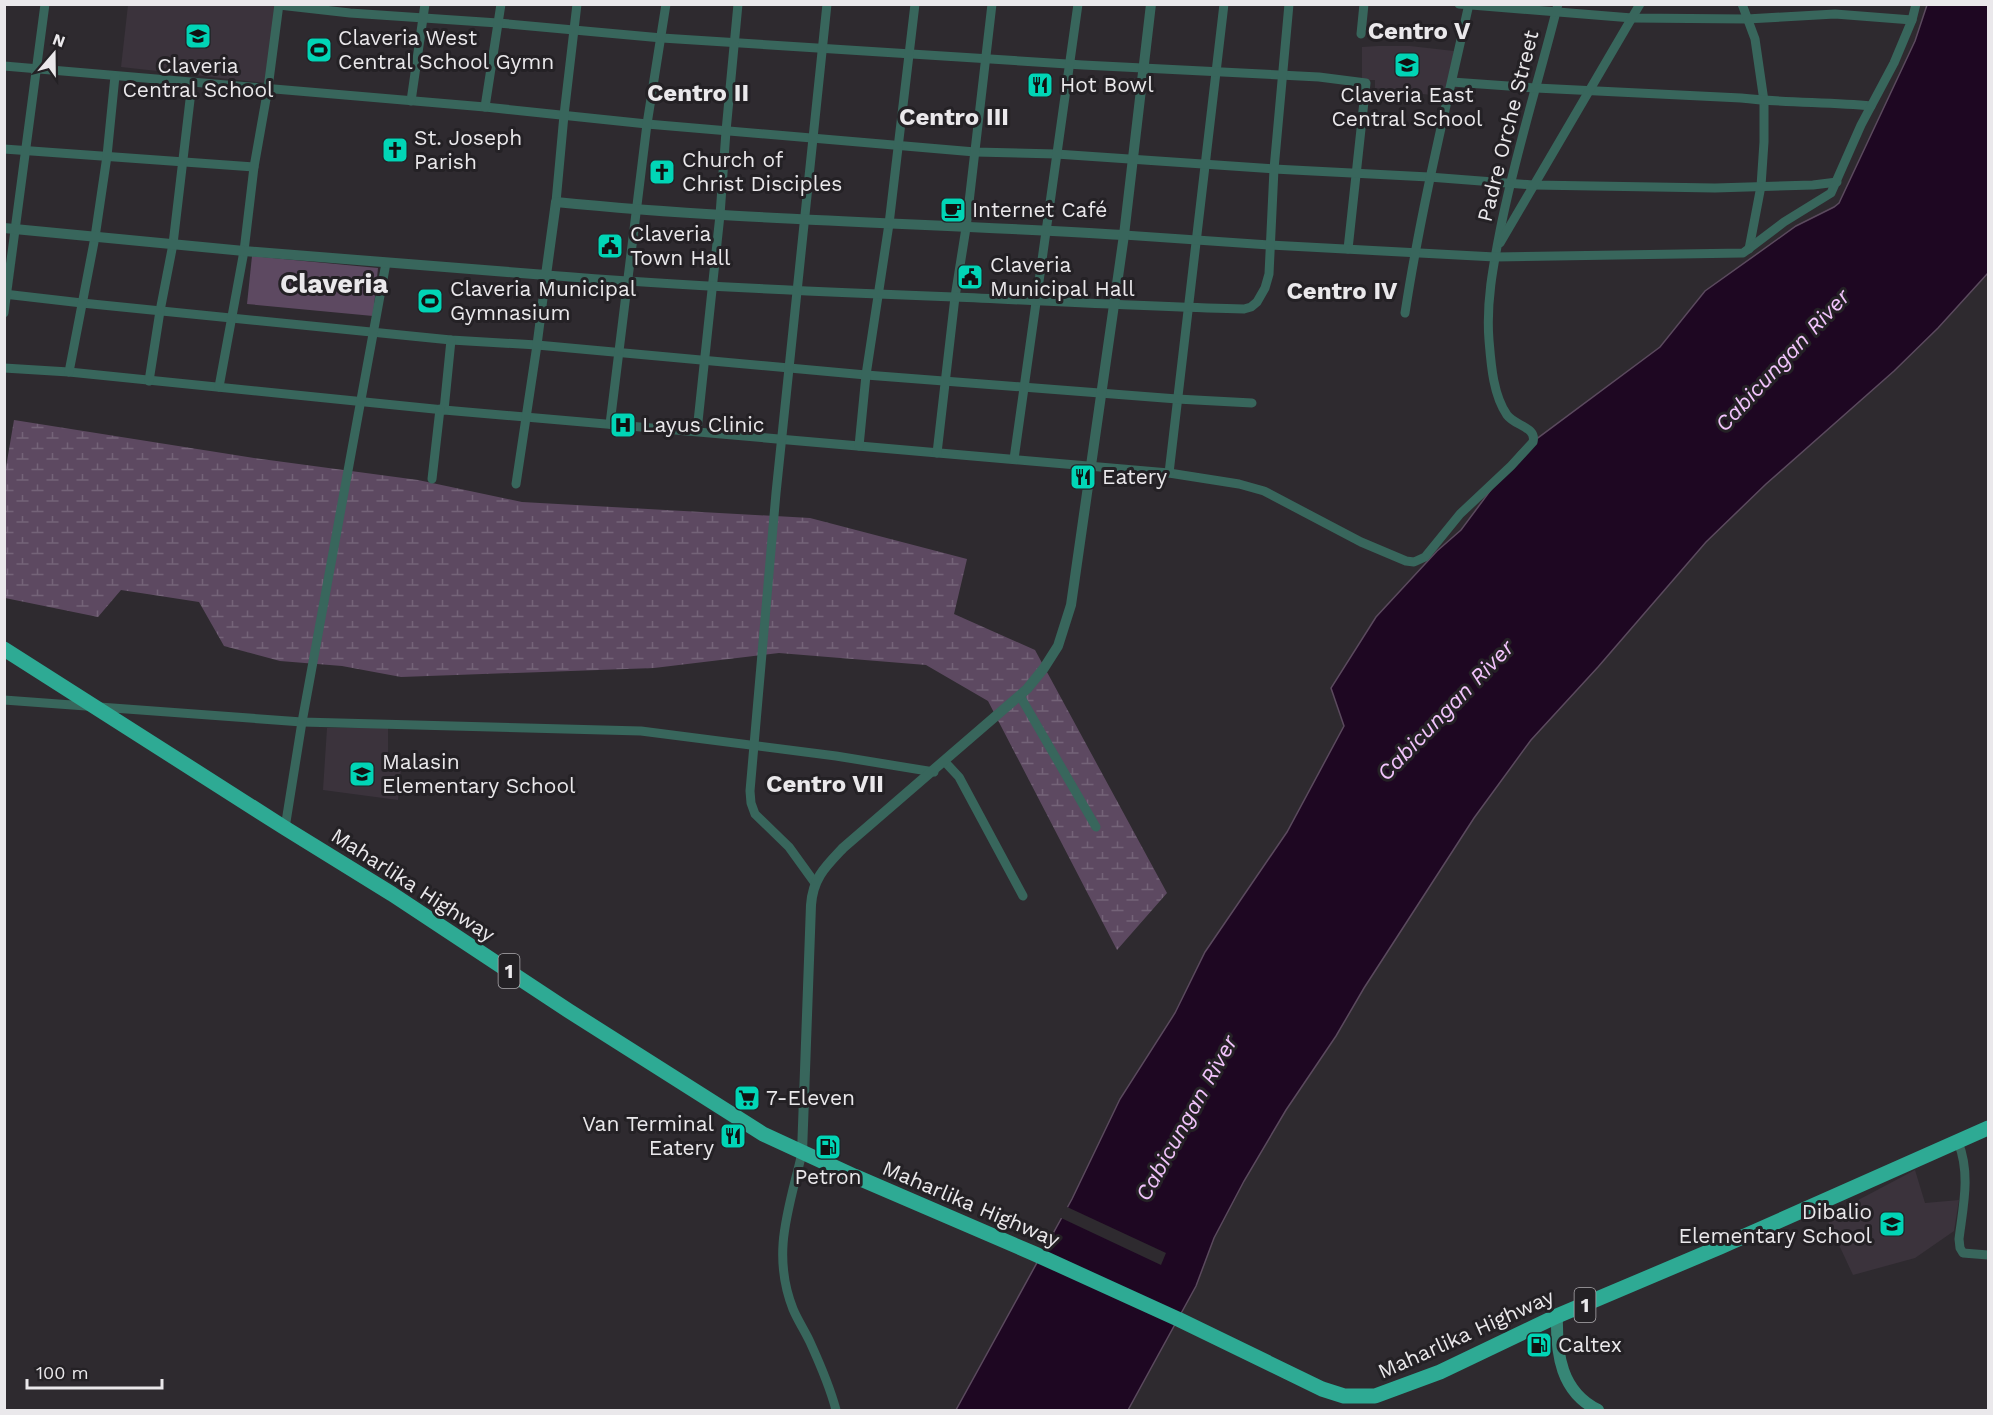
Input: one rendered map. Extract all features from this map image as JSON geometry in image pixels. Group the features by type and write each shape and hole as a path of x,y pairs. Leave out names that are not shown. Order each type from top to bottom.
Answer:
{"highway":[{"name":"Maharlika Highway","path":"4,649 392,894 569,1011 763,1134 1180,1320 1322,1389 1344,1396 1375,1396 1440,1372 1557,1316 1989,1128"}],"main road":[{"path":"1557,1316 1558,1354 1564,1374 1577,1396 1598,1410"}],"street":[{"path":"4,314 45,4"},
{"path":"411,101 425,4"},
{"path":"485,107 501,4"},
{"path":"516,484 556,202 577,4"},
{"path":"610,424 647,124 666,4"},
{"path":"696,431 720,215 738,4"},
{"path":"815,883 789,847 760,820 753,810 750,791 796,290 826,4"},
{"path":"859,446 866,375 889,224 915,4"},
{"path":"938,453 992,4"},
{"path":"1014,459 1078,4"},
{"path":"836,1410 818,1360 794,1311 784,1281 782,1255 783,1233 802,1153 811,905 815,883 820,873 843,848 1020,696 1044,668 1058,646 1071,605 1102,392 1124,235 1151,4"},
{"path":"4,368 69,372 442,410 1170,473 1224,4"},
{"path":"4,228 244,251 628,282 1244,309 1255,304 1267,282 1274,169 1289,4"},
{"path":"1361,34 1364,4"},
{"path":"1459,4 1557,8 1632,18 1747,18 1835,14 1912,20"},
{"path":"1495,254 1640,4"},
{"path":"1742,4 1755,39 1764,101 1761,186 1749,249"},
{"path":"556,202 636,210 803,220 1047,230 1197,241 1414,252 1743,253 1784,222 1831,194 1871,106 1894,63 1912,20 1916,4"},
{"path":"219,387 244,251 254,167 279,5 350,9 423,18 662,38 1319,77 1366,83 1348,249"},
{"path":"1405,313 1414,252 1469,5"},
{"name":"Padre Orche Street","path":"1170,473 1259,489 1361,542 1406,561 1419,561 1433,548 1460,514 1533,442 1534,434 1507,415 1500,400 1492,370 1489,303 1495,254 1509,183 1557,8"},
{"path":"4,66 975,152 1056,154 1533,185 1715,188 1813,185 1837,182"},
{"path":"69,372 107,156 115,76"},
{"path":"1452,82 1871,106"},
{"path":"149,381 173,244 192,83"},
{"path":"4,149 254,167"},
{"path":"285,828 302,722 386,263"},
{"path":"6,294 451,340 537,345 866,375 1252,403"},
{"path":"432,479 451,340"},
{"path":"1020,696 1096,826"},
{"path":"4,700 302,722 624,730 753,745 934,771"},
{"path":"945,762 959,777 1023,896"},
{"path":"1958,1142 1964,1158 1966,1179 1960,1248 1963,1253 1989,1256"}],"shaded area":[{"name":"Claveria Central School","path":"128,5 275,5 266,83 121,67"},
{"name":"Claveria East Central School","path":"1410,46 1454,51 1447,97 1375,88 1375,80 1362,80 1362,47"},
{"name":"Malasin Elementary School","path":"327,728 388,728 388,758 402,759 398,800 323,790"},
{"name":"Dibalio Elementary School","path":"1915,1170 1925,1203 1959,1200 1954,1231 1915,1258 1853,1275 1826,1217"}],"green space":[{"path":"252,256 378,268 373,316 247,304"},
{"path":"14,420 254,458 418,480 522,502 810,518 967,559 954,614 1035,650 1167,893 1117,950 988,701 926,665 779,653 654,668 401,677 342,666 280,661 224,646 199,602 121,590 98,617 5,598 5,473"}],"water":[{"name":"Cabicungan River","path":"1927,5 1988,5 1988,273 1938,328 1894,371 1766,484 1706,542 1598,667 1531,740 1474,818 1364,988 1336,1036 1286,1110 1244,1181 1214,1238 1196,1286 1128,1410 956,1410 1072,1199 1120,1099 1175,1013 1205,952 1287,832 1344,726 1331,688 1376,617 1437,551 1461,530 1519,452 1660,347 1705,291 1796,226 1839,203 1915,41"}],"pier":[{"path":"1065,1206 1166,1253 1161,1265 1059,1217"}],"place":[{"name":"Claveria Central School","path":"198,36"},
{"name":"Claveria West Central School Gymn","path":"319,50"},
{"name":"Claveria East Central School","path":"1407,65"},
{"name":"Hot Bowl","path":"1040,85"},
{"name":"St. Joseph Parish","path":"395,150"},
{"name":"Church of Christ Disciples","path":"662,172"},
{"name":"Internet Café","path":"953,210"},
{"name":"Claveria Town Hall","path":"610,246"},
{"name":"Claveria Municipal Hall","path":"970,277"},
{"name":"Claveria Municipal Gymnasium","path":"430,301"},
{"name":"Layus Clinic","path":"623,425"},
{"name":"Eatery","path":"1083,477"},
{"name":"Malasin Elementary School","path":"362,774"},
{"name":"7-Eleven","path":"747,1098"},
{"name":"Van Terminal Eatery","path":"733,1136"},
{"name":"Petron","path":"828,1147"},
{"name":"Dibalio Elementary School","path":"1892,1224"},
{"name":"Caltex","path":"1539,1345"}],"district":[{"name":"Centro V","path":"1419,31"},
{"name":"Centro II","path":"698,93"},
{"name":"Centro III","path":"954,117"},
{"name":"Claveria","path":"334,284"},
{"name":"Centro IV","path":"1342,291"},
{"name":"Centro VII","path":"825,784"}]}
